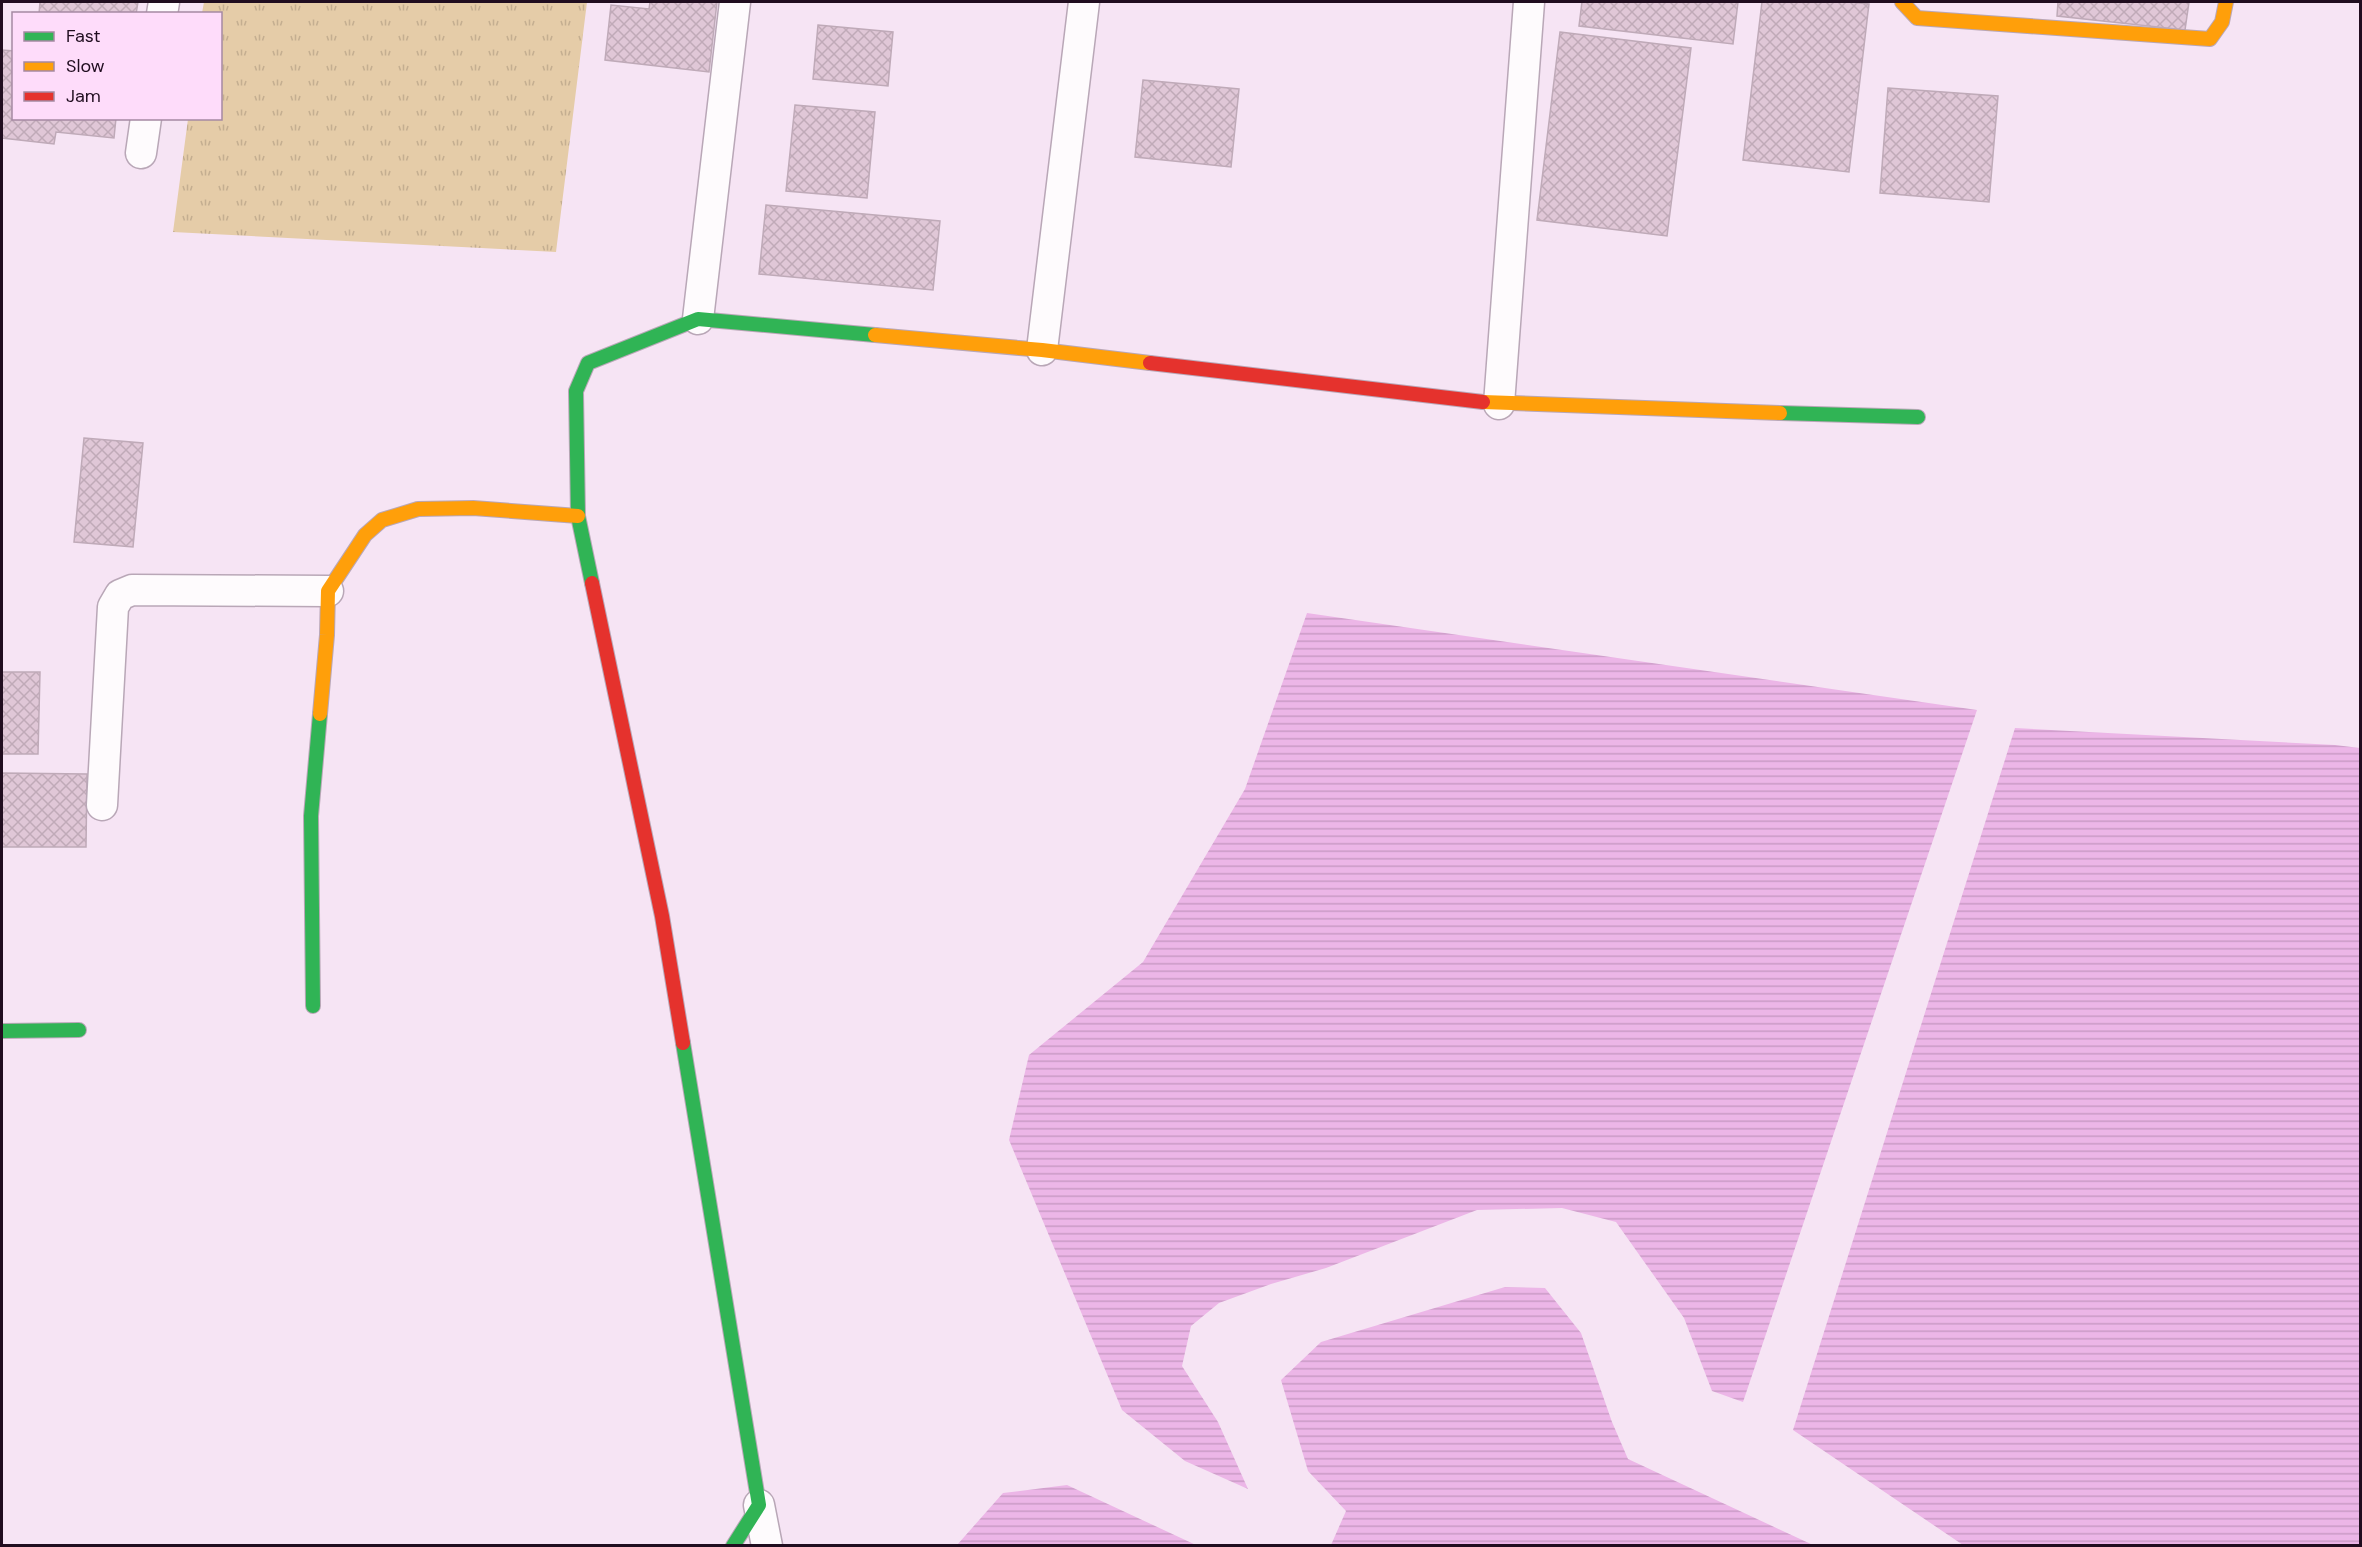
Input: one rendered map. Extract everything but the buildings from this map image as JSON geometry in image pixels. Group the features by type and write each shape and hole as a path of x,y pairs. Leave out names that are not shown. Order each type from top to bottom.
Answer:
{"street":[{"path":"698,319 735,2"},
{"path":"1042,350 1084,2"},
{"path":"1499,404 1528,2"},
{"path":"1902,2 1917,18 2210,39 2218,32 2224,21 2226,2"},
{"path":"141,153 146,120"},
{"path":"767,1545 662,916 578,516 576,391 588,363 698,319 1042,350 1499,404 1918,417"},
{"path":"313,1006 311,816 327,635 328,591 365,535 382,520 418,509 473,508 578,516"},
{"path":"102,806 113,607 120,596 132,590 328,591"},
{"path":"2,1031 79,1029"},
{"path":"733,1545 759,1505"}],"green space":[{"path":"204,2 587,2 556,252 173,232 188,120 222,120 222,12 202,12"}],"shaded area":[{"path":"1307,613 1977,710 1743,1402 1712,1391 1684,1318 1616,1222 1562,1208 1477,1210 1326,1268 1271,1284 1219,1303 1191,1326 1182,1366 1218,1422 1248,1489 1185,1461 1122,1410 1009,1140 1029,1055 1143,962 1245,789"},
{"path":"2015,728 2360,748 2360,1545 1963,1545 1793,1430"},
{"path":"1505,1287 1545,1288 1581,1333 1612,1422 1628,1459 1813,1545 1331,1545 1346,1511 1308,1471 1281,1380 1321,1342"},
{"path":"1067,1485 1196,1545 957,1545 1003,1493"}],"traffic: fast":[{"path":"592,583 578,516 576,391 588,363 698,319 875,335"},
{"path":"1780,413 1918,417"},
{"path":"313,1006 311,816 320,714"},
{"path":"2,1031 79,1030"},
{"path":"683,1043 759,1505 733,1546"}],"traffic: slow":[{"path":"1902,2 1917,18 2210,39 2222,22 2226,2"},
{"path":"875,335 1042,350 1150,363"},
{"path":"1483,402 1780,413"},
{"path":"320,714 327,635 328,591 365,535 382,520 418,509 473,508 578,516"}],"traffic: jam":[{"path":"1150,363 1483,402"},
{"path":"592,583 662,916 683,1043"}]}
